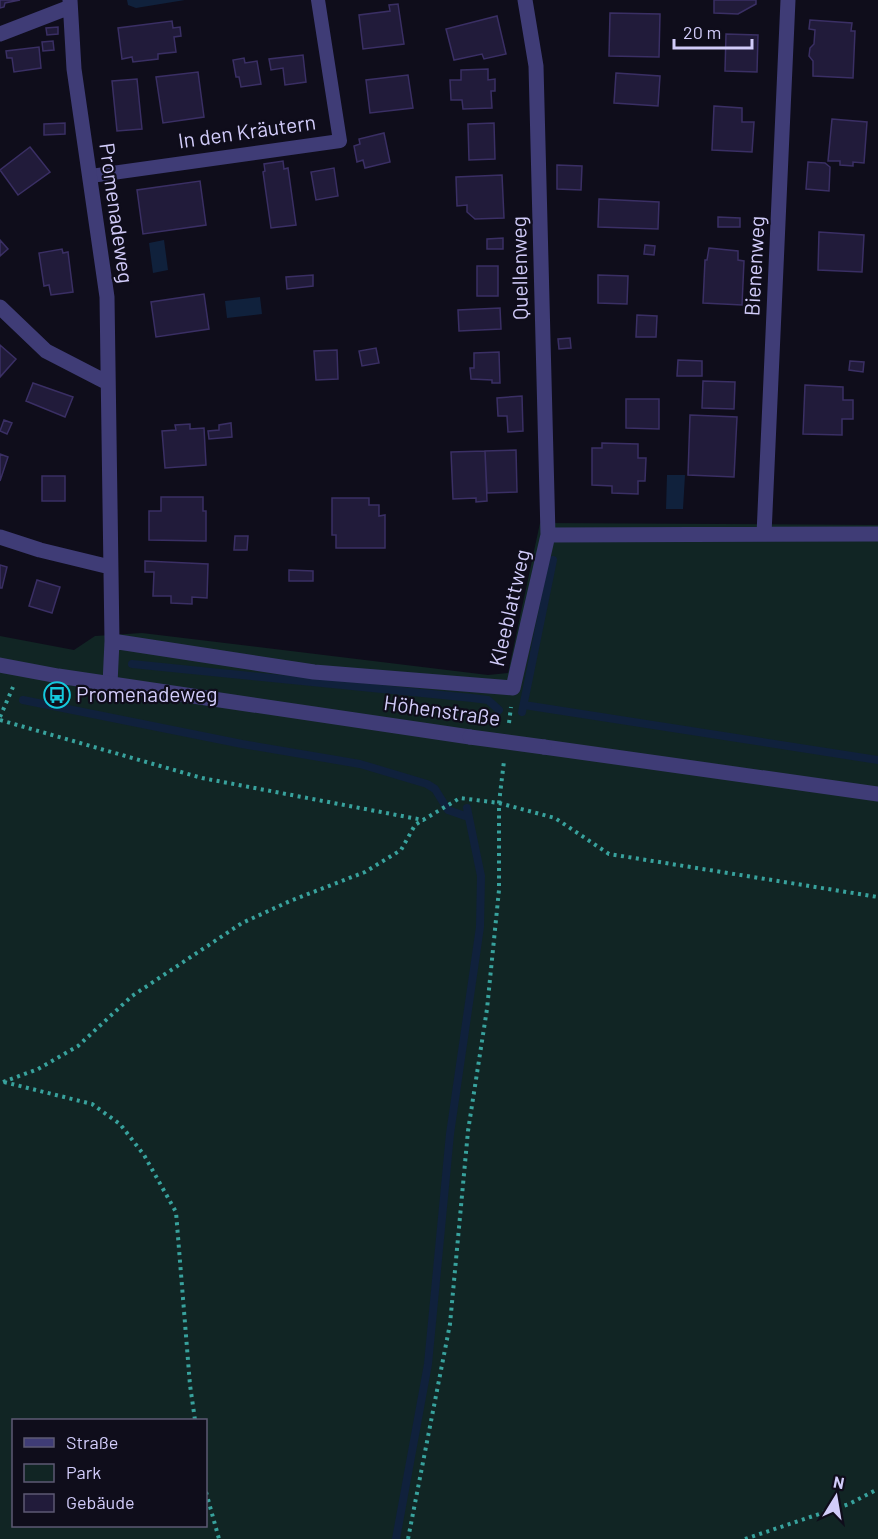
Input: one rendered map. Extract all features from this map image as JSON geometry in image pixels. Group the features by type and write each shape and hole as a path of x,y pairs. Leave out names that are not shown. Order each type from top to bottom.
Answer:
{"street":[{"name":"Quellenweg","path":"525,0 536,66 548,535"},
{"name":"Bienenweg","path":"764,534 788,0"},
{"name":"Promenadeweg","path":"70,3 74,69 107,297 112,641 110,684"},
{"path":"0,34 70,3"},
{"path":"0,308 46,351 108,383"},
{"name":"Kleeblattweg","path":"112,641 314,672 513,688 548,535 878,534"},
{"path":"0,537 40,550 110,567"},
{"name":"Höhenstraße","path":"0,665 110,684 470,737 878,794"}],"lane":[{"name":"In den Kräutern","path":"91,176 340,141 318,0"}],"path":[{"path":"21,670 0,719 202,778 423,820"},
{"path":"507,733 513,688"},
{"path":"408,1539 450,1324 468,1131 487,1009 499,890 499,804 505,755"},
{"path":"1,1082 38,1069 78,1046 132,996 242,922 365,872 401,850 415,825 460,798 499,804 555,818 609,854 878,897"},
{"path":"1,1082 92,1104 120,1124 149,1165 176,1212 195,1419"},
{"path":"745,1539 849,1504 878,1489"},
{"path":"207,1496 219,1539"}],"green space":[{"path":"540,523 878,525 878,1539 0,1539 0,636 74,650 95,636 142,633 488,675 508,673"}],"water":[{"path":"127,0 185,0 136,8 128,5"},
{"path":"164,240 168,270 153,273 149,243"},
{"path":"260,297 262,314 227,318 225,301"},
{"path":"667,475 685,475 683,509 666,509"}],"building":[{"path":"0,0 20,0 5,3 4,7 0,8"},
{"path":"714,0 756,0 756,4 738,14 714,13"},
{"path":"398,4 404,44 363,49 359,15 390,11 389,5"},
{"path":"610,13 660,14 659,57 609,56"},
{"path":"497,16 506,54 484,59 482,54 454,60 446,29"},
{"path":"810,20 852,23 851,31 855,31 853,78 813,76 813,61 809,56 810,48 814,44 815,30 809,29"},
{"path":"172,21 173,28 180,27 181,36 174,37 176,52 158,54 158,59 133,62 132,57 122,59 118,28"},
{"path":"58,27 58,34 47,35 46,28"},
{"path":"726,34 758,35 757,72 725,71"},
{"path":"53,41 54,50 43,51 42,42"},
{"path":"39,47 41,68 14,72 12,58 7,58 6,51"},
{"path":"303,55 306,82 285,85 283,68 271,70 269,59"},
{"path":"244,58 245,63 257,61 261,84 241,87 239,77 236,77 233,60"},
{"path":"488,69 488,80 495,79 495,91 491,91 492,108 463,109 462,100 451,100 450,80 461,80 461,70"},
{"path":"198,72 204,117 163,123 156,77"},
{"path":"616,73 660,76 658,106 614,103"},
{"path":"408,75 413,108 370,113 366,80"},
{"path":"137,79 142,129 117,131 112,81"},
{"path":"714,106 742,108 742,122 754,122 752,152 712,150"},
{"path":"832,119 867,122 864,163 853,162 853,166 840,165 840,161 828,161"},
{"path":"65,123 65,134 44,135 44,124"},
{"path":"494,123 495,159 469,160 468,124"},
{"path":"384,133 390,162 365,168 363,160 357,162 354,146 360,144 359,139"},
{"path":"30,147 50,172 18,195 0,170"},
{"path":"283,161 284,169 288,168 296,225 271,228 263,172 265,171 264,164"},
{"path":"808,162 825,163 830,167 829,191 806,189"},
{"path":"557,165 582,166 581,190 557,189"},
{"path":"334,168 338,196 316,200 311,172"},
{"path":"502,175 504,218 475,219 467,212 467,205 457,206 456,177"},
{"path":"200,181 206,225 143,234 137,190"},
{"path":"599,199 659,202 658,229 598,227"},
{"path":"718,217 740,218 740,227 718,227"},
{"path":"819,232 864,235 862,272 818,270"},
{"path":"503,238 503,249 487,249 487,239"},
{"path":"0,240 8,249 0,256"},
{"path":"645,245 655,246 654,255 644,254"},
{"path":"709,248 738,251 738,260 744,261 742,305 703,303 705,260 707,260"},
{"path":"62,249 63,253 68,252 73,292 51,295 49,285 44,286 39,253"},
{"path":"477,266 498,266 498,296 477,296"},
{"path":"313,275 313,286 287,289 286,277"},
{"path":"598,275 628,276 627,304 598,303"},
{"path":"204,294 209,329 156,337 151,302"},
{"path":"500,308 501,329 459,331 458,310"},
{"path":"637,315 657,316 656,337 636,337"},
{"path":"570,338 571,348 559,349 558,339"},
{"path":"0,345 16,359 0,377"},
{"path":"376,348 379,363 362,366 359,351"},
{"path":"337,350 338,379 316,380 314,351"},
{"path":"499,352 500,383 492,383 492,380 471,379 470,368 474,368 474,353"},
{"path":"678,360 702,361 702,376 677,376"},
{"path":"850,361 864,362 863,372 849,370"},
{"path":"703,381 735,382 734,409 702,408"},
{"path":"33,383 73,397 65,417 26,401"},
{"path":"805,385 843,387 843,400 853,400 853,419 842,419 842,435 803,434"},
{"path":"522,396 523,431 508,432 507,416 498,416 497,398"},
{"path":"626,399 659,399 659,429 626,428"},
{"path":"690,415 737,417 734,477 688,475"},
{"path":"4,420 12,423 7,434 0,431"},
{"path":"231,423 232,437 209,439 208,431 219,430 219,425"},
{"path":"190,424 190,429 204,428 206,465 165,468 162,431 176,430 175,425"},
{"path":"602,443 638,444 638,458 646,458 645,481 638,481 638,494 612,493 612,486 592,485 592,448 602,448"},
{"path":"516,450 517,492 487,493 485,451"},
{"path":"485,451 487,501 476,502 476,498 453,499 451,452"},
{"path":"0,454 8,457 0,481"},
{"path":"42,476 65,476 65,501 42,501"},
{"path":"161,497 203,497 203,511 206,511 206,541 149,540 149,511 161,511"},
{"path":"332,498 369,498 369,505 379,505 379,516 385,515 385,548 336,548 336,535 332,535"},
{"path":"235,536 248,536 247,550 234,550"},
{"path":"145,561 208,564 207,598 192,597 192,604 171,603 171,596 153,596 154,572 145,572"},
{"path":"0,565 7,567 2,588 0,588"},
{"path":"289,570 313,571 313,581 289,581"},
{"path":"37,580 60,587 52,613 29,606"}],"waterway":[{"path":"522,712 553,560"},
{"path":"132,664 488,700 499,710"},
{"path":"23,700 242,744 360,764 427,784 435,789 448,810 468,817"},
{"path":"524,705 878,760"},
{"path":"396,1539 428,1364 450,1134 480,927 481,876 467,808"}],"place":[{"name":"Promenadeweg","path":"57,695"}]}
